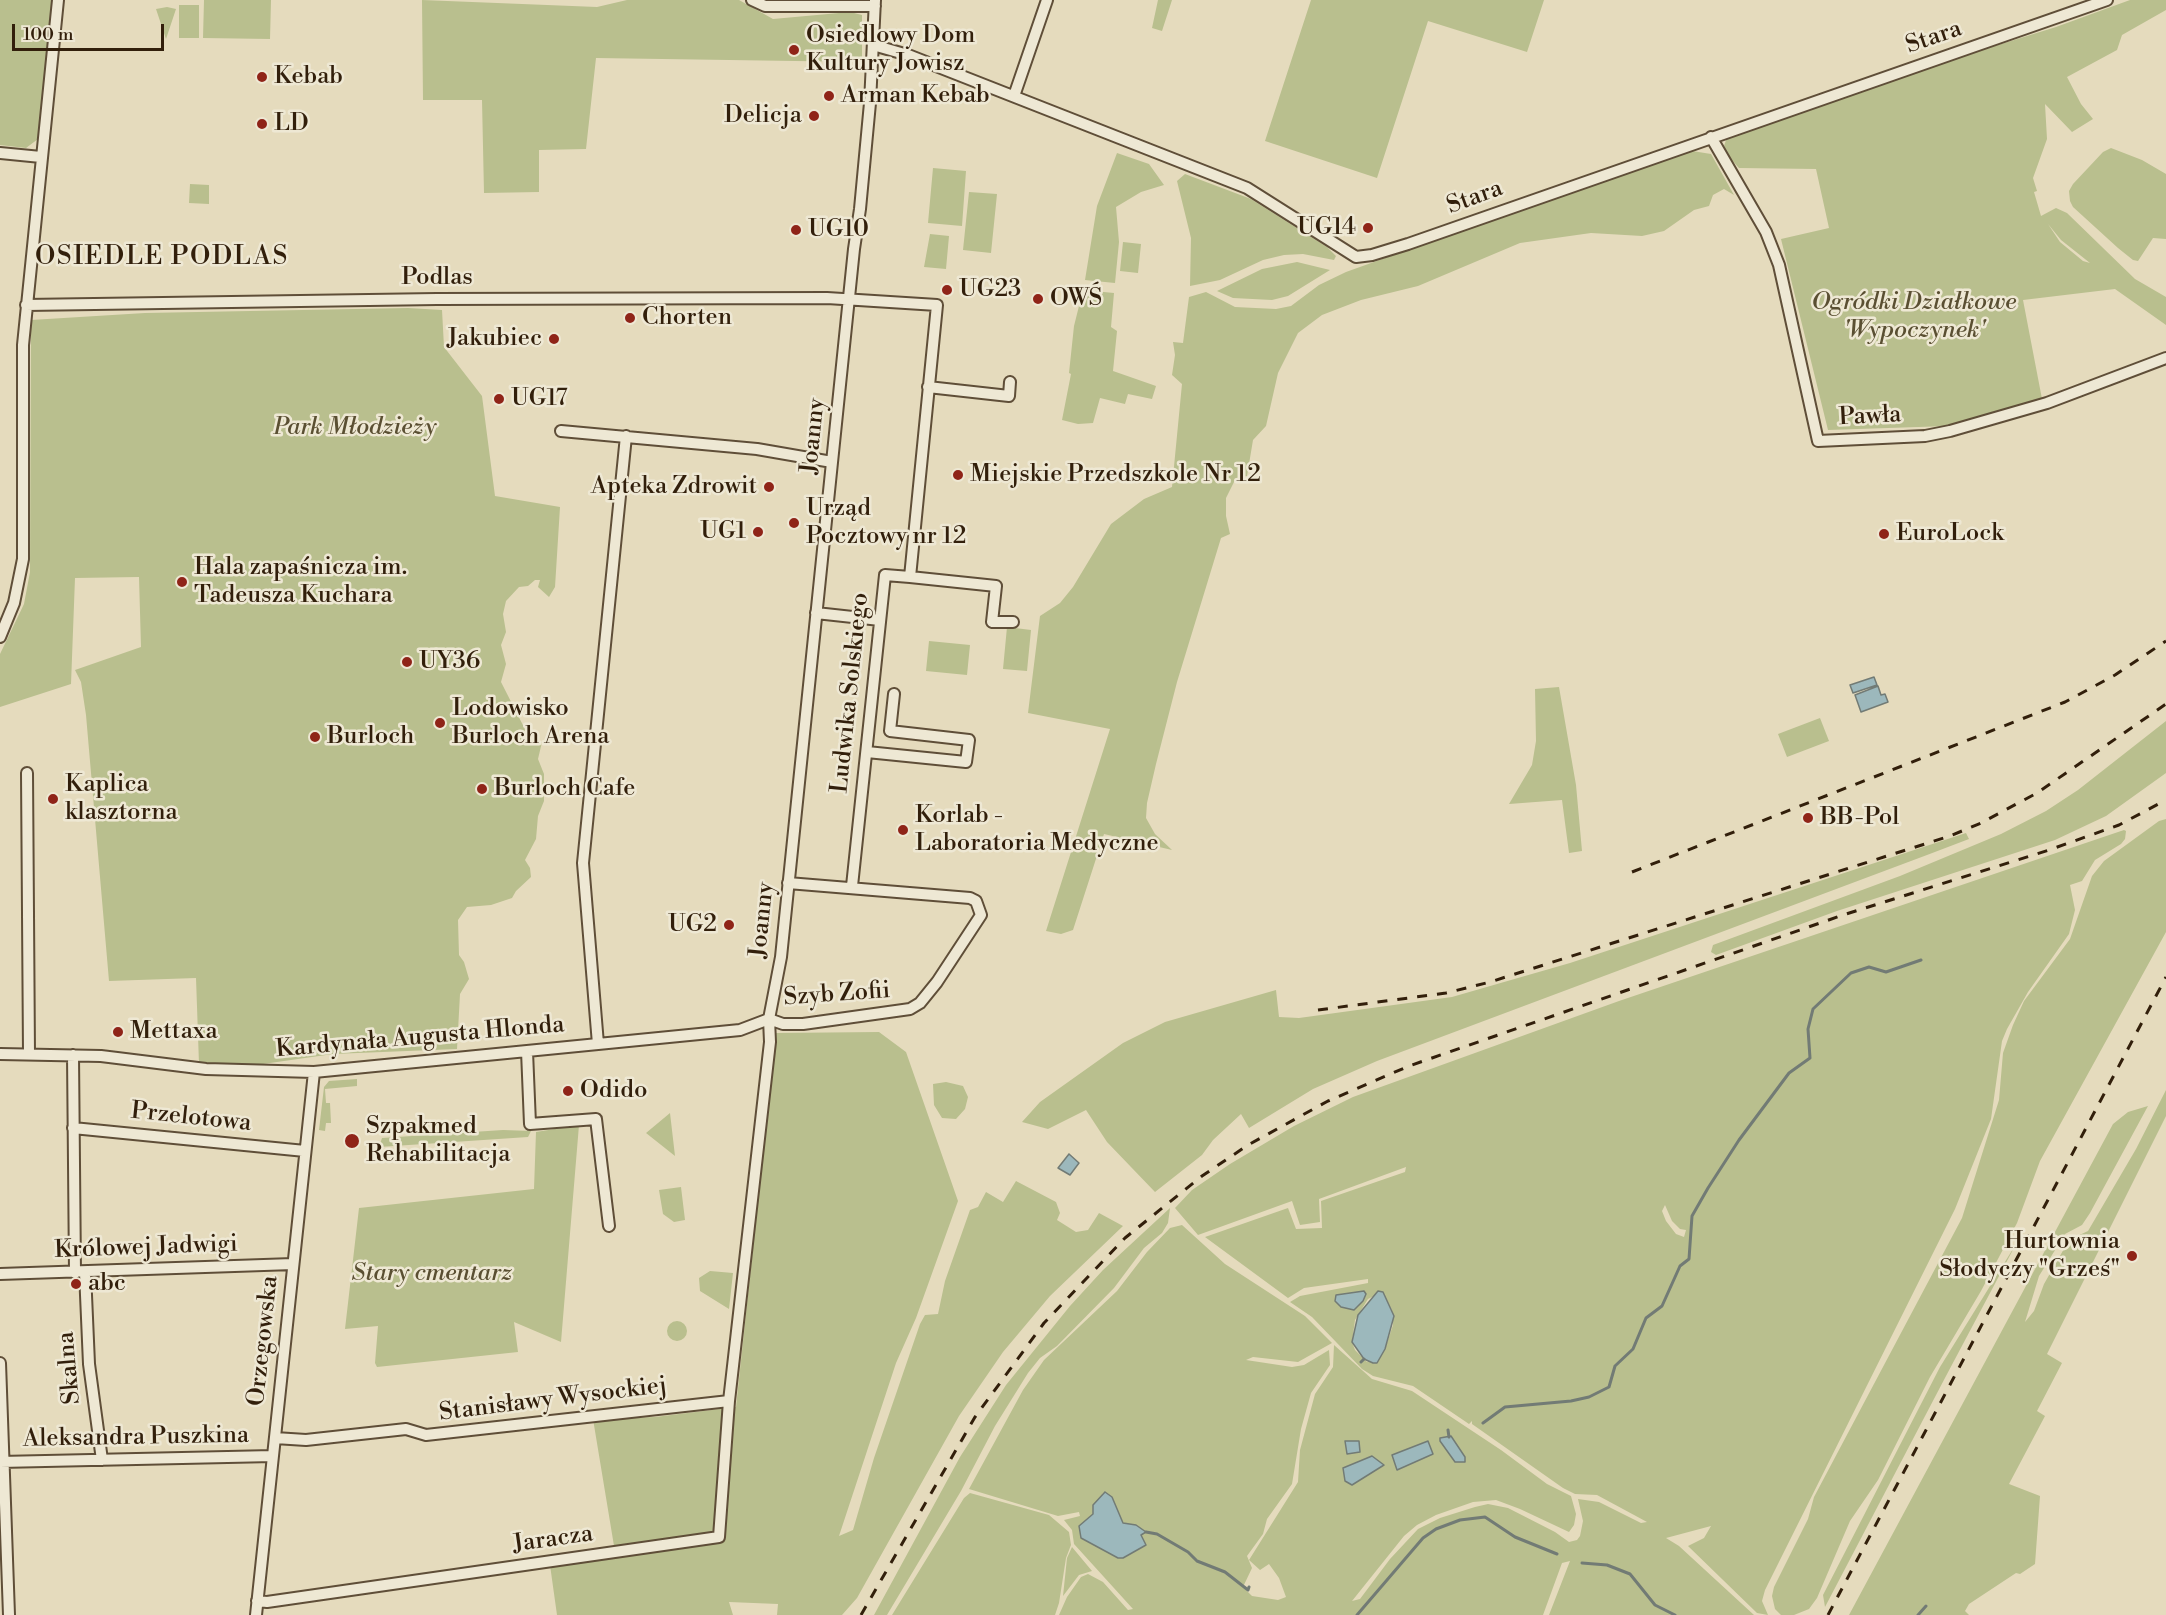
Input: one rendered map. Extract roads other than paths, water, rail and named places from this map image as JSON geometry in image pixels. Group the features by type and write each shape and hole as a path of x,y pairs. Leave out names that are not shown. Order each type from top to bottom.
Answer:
{"street":[{"path":"0,637 14,603 23,559 22,391 26,305 58,0"},
{"path":"752,0 765,6 875,3"},
{"path":"1014,96 1047,0"},
{"name":"Stara","path":"873,45 900,52 1246,188 1356,257 1372,255 1408,244 1711,137 2054,21 2107,0"},
{"name":"Joanny","path":"729,1401 769,1052 770,1019 778,984 870,103 875,3"},
{"name":"Pawła","path":"1711,137 1766,232 1779,266 1818,441 1925,436 1950,431 2047,403 2166,358"},
{"path":"0,153 41,157"},
{"name":"Podlas","path":"26,305 436,299 849,299"},
{"path":"849,299 937,305 910,578 996,586 992,622 1013,622"},
{"path":"928,387 1009,396 1010,382"},
{"path":"561,431 757,449 832,462"},
{"path":"598,1044 583,863 626,436"},
{"name":"Ludwika Solskiego","path":"852,886 885,575 910,578"},
{"path":"816,612 880,620"},
{"path":"867,752 966,762 969,740 890,731 894,694"},
{"path":"27,773 29,1054"},
{"path":"788,883 852,886"},
{"name":"Szyb Zofii","path":"770,1019 783,1024 803,1024 900,1012 920,1003 981,919 981,909 970,898 852,886"},
{"name":"Kardynała Augusta Hlonda","path":"0,1054 73,1055 207,1069 314,1072 740,1030 770,1019"},
{"path":"527,1051 530,1124 596,1119 609,1226"},
{"name":"Skalna","path":"73,1055 73,1128 80,1273 102,1460"},
{"name":"Orzegowska","path":"256,1615 314,1072"},
{"name":"Przelotowa","path":"73,1128 305,1151"},
{"name":"Królowej Jadwigi","path":"0,1274 293,1264"},
{"path":"0,1363 9,1615"},
{"name":"Stanisławy Wysockiej","path":"275,1438 306,1440 406,1429 426,1435 729,1401"},
{"name":"Jaracza","path":"257,1601 267,1602 719,1537 729,1401"},
{"name":"Aleksandra Puszkina","path":"2,1462 273,1456"}],"water":[{"path":"1874,677 1877,685 1853,693 1850,685"},
{"path":"1878,686 1881,695 1885,694 1888,702 1861,712 1855,695"},
{"path":"1069,1154 1079,1163 1070,1175 1058,1168"},
{"path":"1364,1291 1366,1294 1363,1301 1354,1310 1341,1307 1335,1301 1336,1295"},
{"path":"1378,1291 1383,1292 1394,1316 1385,1349 1377,1363 1373,1363 1364,1359 1352,1342 1358,1315"},
{"path":"1451,1436 1465,1457 1465,1462 1455,1462 1440,1441 1440,1438"},
{"path":"1345,1441 1359,1441 1360,1452 1347,1454"},
{"path":"1428,1441 1433,1454 1397,1470 1392,1455"},
{"path":"1372,1456 1384,1465 1352,1485 1345,1481 1343,1468"},
{"path":"1105,1492 1112,1497 1123,1523 1136,1525 1146,1532 1141,1535 1146,1545 1123,1558 1118,1558 1081,1538 1079,1526 1093,1514 1093,1505"}],"waterway":[{"path":"1483,1423 1505,1407 1571,1401 1589,1397 1609,1387 1615,1366 1633,1349 1646,1318 1662,1306 1680,1266 1689,1259 1692,1216 1708,1188 1739,1140 1789,1073 1810,1058 1808,1029 1813,1009 1851,973 1869,967 1886,972 1921,960"},
{"path":"1361,1362 1364,1359"},
{"path":"1448,1430 1449,1437"},
{"path":"1357,1615 1423,1538 1436,1529 1460,1520 1485,1517 1515,1537 1557,1554"},
{"path":"1146,1532 1157,1534 1188,1552 1197,1561 1225,1572 1248,1590 1249,1587"},
{"path":"1582,1563 1607,1565 1630,1574 1655,1605 1675,1615"},
{"path":"1918,1615 1926,1606"}],"railway":[{"path":"1632,872 2065,702 2115,675 2166,641"},
{"path":"1318,1010 1446,993 1490,982 1950,836 1981,823 2037,793 2166,704"},
{"path":"861,1615 975,1417 1044,1323 1125,1238 1202,1176 1248,1145 1328,1101 1409,1066 1843,915 2049,850 2119,825 2166,800"},
{"path":"1828,1615 2166,977"}],"place":[{"name":"Osiedlowy Dom Kultury Jowisz","path":"794,50"},
{"name":"Kebab","path":"262,77"},
{"name":"Arman Kebab","path":"829,96"},
{"name":"Delicja","path":"814,116"},
{"name":"LD","path":"262,124"},
{"name":"UG14","path":"1368,228"},
{"name":"UG10","path":"796,230"},
{"name":"UG23","path":"947,290"},
{"name":"OWŚ","path":"1038,299"},
{"name":"Chorten","path":"630,318"},
{"name":"Jakubiec","path":"554,339"},
{"name":"UG17","path":"499,399"},
{"name":"Miejskie Przedszkole Nr 12","path":"958,475"},
{"name":"Apteka Zdrowit","path":"769,487"},
{"name":"Urząd Pocztowy nr 12","path":"794,523"},
{"name":"UG1","path":"758,532"},
{"name":"EuroLock","path":"1884,534"},
{"name":"Hala zapaśnicza im. Tadeusza Kuchara","path":"182,582"},
{"name":"UY36","path":"407,662"},
{"name":"Lodowisko Burloch Arena","path":"440,723"},
{"name":"Burloch","path":"315,737"},
{"name":"Burloch Cafe","path":"482,789"},
{"name":"Kaplica klasztorna","path":"53,799"},
{"name":"BB-Pol","path":"1808,818"},
{"name":"Korlab - Laboratoria Medyczne","path":"903,830"},
{"name":"UG2","path":"729,925"},
{"name":"Mettaxa","path":"118,1032"},
{"name":"Odido","path":"568,1091"},
{"name":"Szpakmed Rehabilitacja","path":"352,1141"},
{"name":"Hurtownia Słodyczy \"Grześ\"","path":"2132,1256"},
{"name":"abc","path":"76,1284"}],"district":[{"name":"OSIEDLE PODLAS","path":"162,258"}],"park label":[{"name":"Ogródki Działkowe 'Wypoczynek'","path":"1914,317"},
{"name":"Park Młodzieży","path":"355,428"},
{"name":"Stary cmentarz","path":"432,1274"}]}
